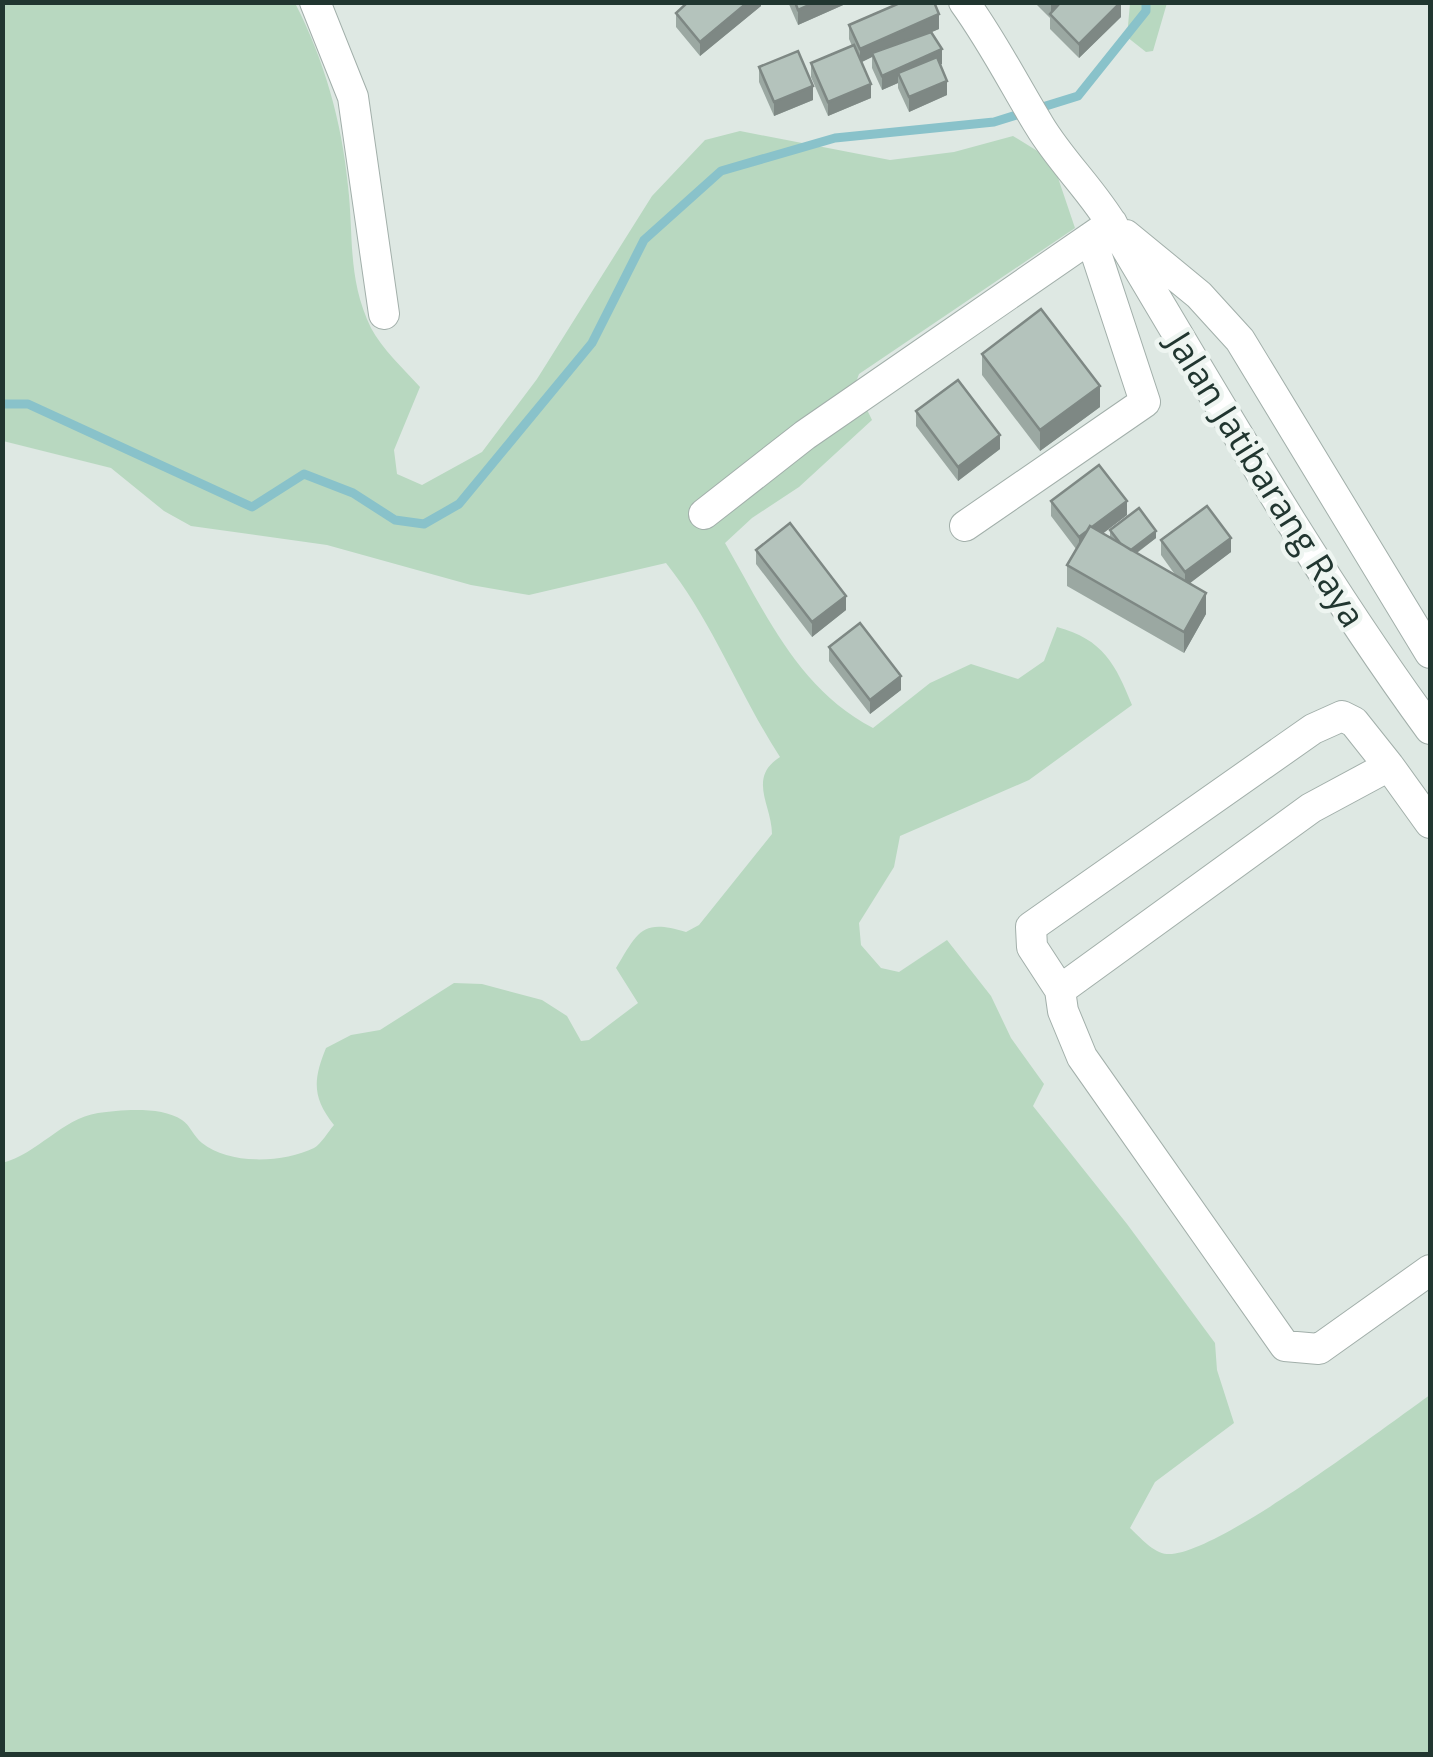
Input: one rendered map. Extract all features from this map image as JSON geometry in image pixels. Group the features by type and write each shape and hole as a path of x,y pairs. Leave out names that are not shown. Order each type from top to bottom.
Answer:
{"street":[{"path":"314,2 352,97 384,314"},
{"name":"Jalan Jatibarang Raya","path":"964,2 1016,80 1102,231 1200,375 1374,652 1430,729"},
{"path":"704,514 805,436 1102,231 1145,402 965,526"},
{"name":"Jalan Jatibarang Raya","path":"1102,231 1198,295 1240,340 1425,635"},
{"path":"1374,652 1425,635"},
{"path":"1430,823 1354,722 1342,716 1313,729 1031,927 1032,947 1060,990 1062,1010 1082,1057 1284,1346 1319,1349 1430,1270"},
{"path":"1060,990 1311,808 1389,766"}],"green space":[{"path":"3,3 295,3 315,46 336,115 348,186 355,275 363,310 381,344 420,387 394,450 397,474 422,485 482,452 537,379 652,196 705,140 740,131 890,160 954,152 1013,136 1052,160 1075,228 859,374 855,385 872,420 799,487 752,518 725,543 786,648 804,671 847,712 873,728 930,683 971,664 1018,679 1044,661 1057,627 1097,646 1120,678 1132,705 1029,780 900,836 894,867 859,923 861,945 881,968 899,972 947,940 991,996 1011,1038 1044,1084 1033,1106 1215,1343 1217,1370 1234,1423 1155,1482 1130,1528 1147,1544 1167,1554 1190,1550 1221,1535 1299,1488 1430,1395 1430,1754 3,1754 2,1163 27,1152 72,1122 98,1113 129,1110 173,1116 185,1122 213,1150 241,1158 287,1157 314,1148 334,1125 317,1088 326,1048 351,1035 380,1030 454,983 482,984 542,1000 567,1016 581,1041 589,1040 638,1003 616,968 636,937 650,928 686,932 699,925 772,834 763,783 770,765 780,757 698,609 666,563 529,595 471,585 327,545 191,526 164,511 111,468 3,441"},
{"path":"1130,3 1167,3 1153,51 1146,52 1127,37"}],"building":[{"path":"688,2 748,2 700,42 676,13"},
{"path":"795,2 816,2 798,10"},
{"path":"902,2 934,2 939,14 860,49 849,25"},
{"path":"1061,2 1121,2 1079,44 1050,14"},
{"path":"931,32 942,49 882,76 872,53"},
{"path":"854,45 871,84 828,102 811,63"},
{"path":"798,51 813,86 774,102 759,67"},
{"path":"937,57 947,81 909,97 898,73"},
{"path":"1041,309 1100,386 1040,430 982,354"},
{"path":"958,380 1000,435 958,467 916,411"},
{"path":"1099,465 1127,501 1079,537 1051,501"},
{"path":"1207,506 1231,538 1185,572 1161,540"},
{"path":"1139,508 1156,531 1131,550 1110,530"},
{"path":"790,523 846,596 812,622 756,550"},
{"path":"1090,526 1206,593 1184,632 1067,565"},
{"path":"860,623 901,676 870,700 829,647"}],"waterway":[{"path":"2,404 28,404 252,507 304,474 353,493 395,520 424,524 459,504 592,343 644,240 721,171 835,138 994,122 1078,96 1146,11 1146,2"}]}
